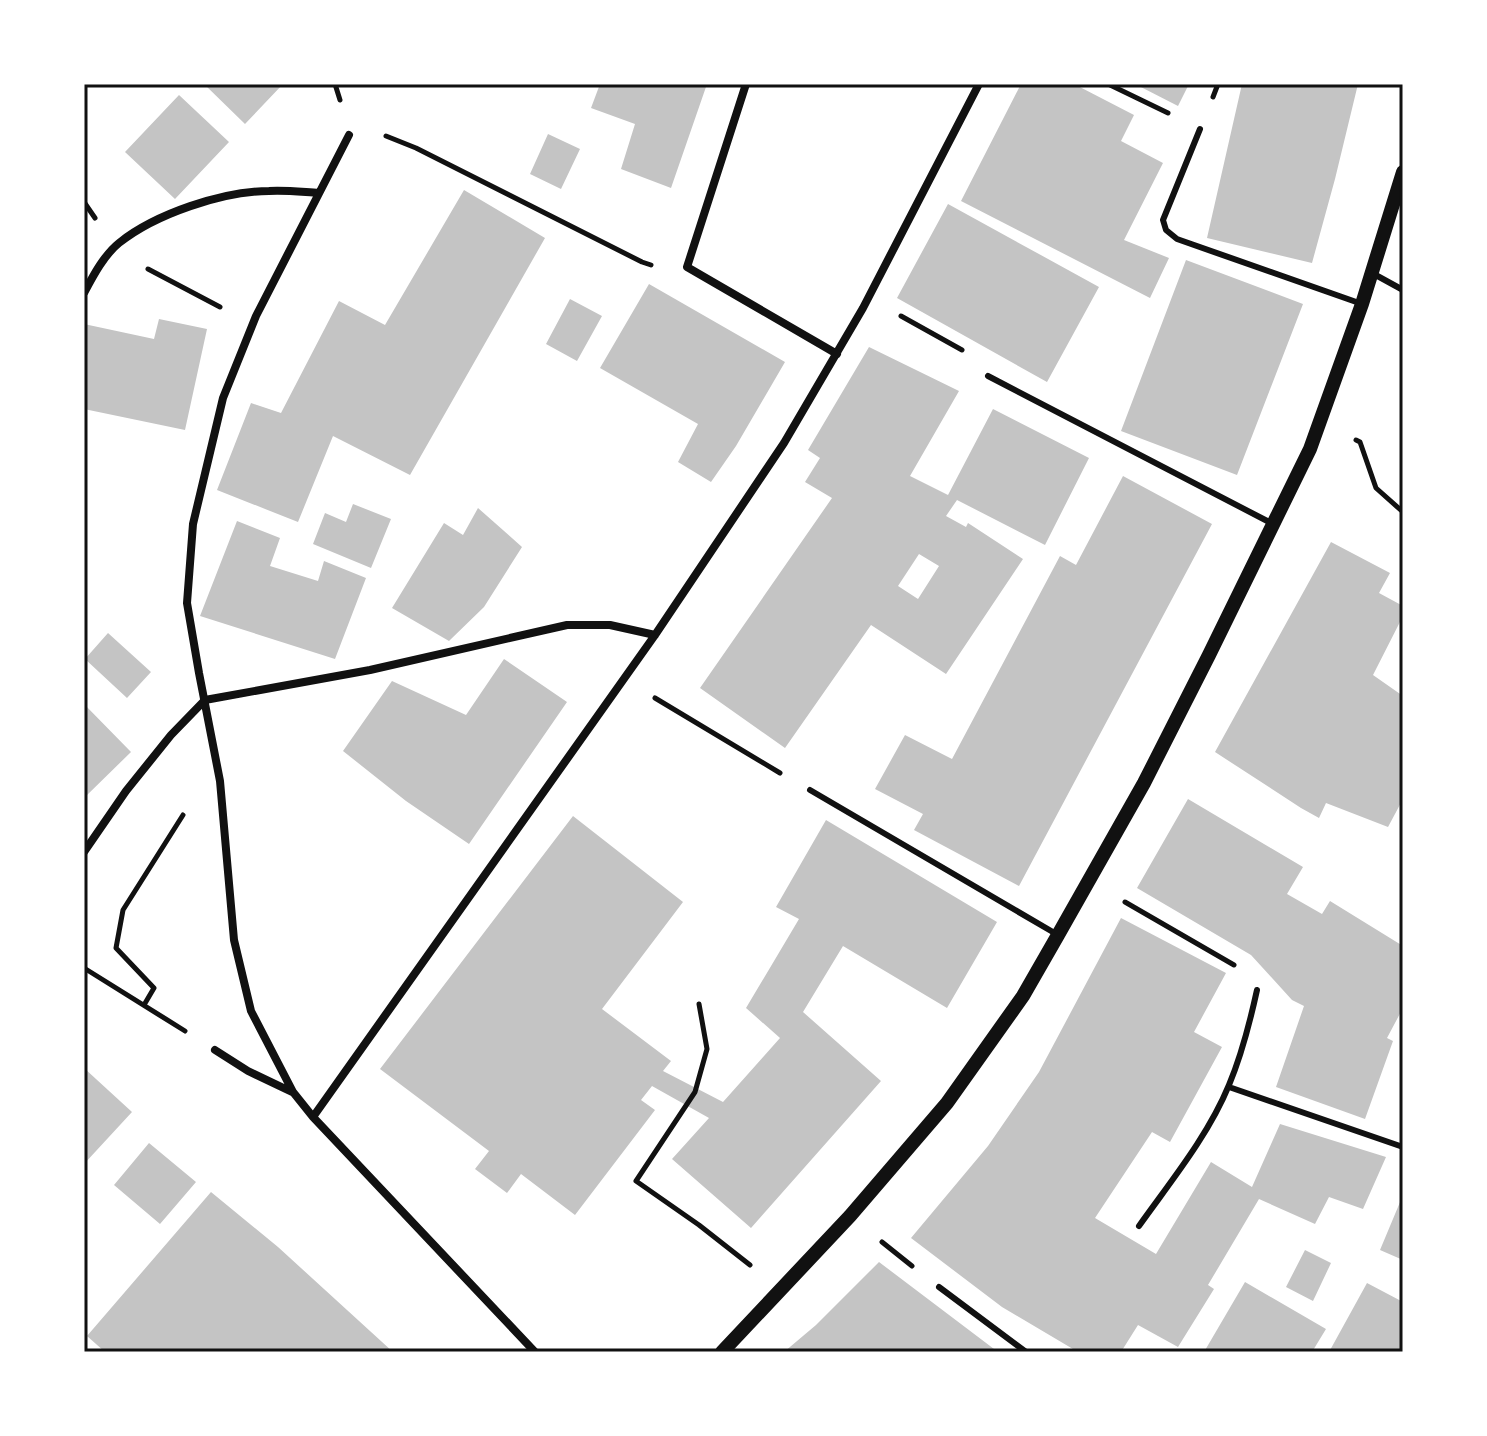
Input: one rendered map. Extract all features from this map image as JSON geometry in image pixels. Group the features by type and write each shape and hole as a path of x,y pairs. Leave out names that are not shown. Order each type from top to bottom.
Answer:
{"street":[{"path":"746,84 687,267 837,354"},
{"path":"313,1117 655,635 784,443 873,290 979,84"},
{"path":"349,135 254,324 223,398 193,524 187,603 220,781 234,940 251,1011 293,1092 535,1352"},
{"path":"722,1352 850,1216 947,1103 1023,996 1144,783 1310,449 1362,304 1403,172"},
{"path":"84,293 118,243 159,218 213,199 266,190 319,193"},
{"path":"84,852 126,791 171,735 205,700 370,670 567,625 610,625 655,635"},
{"path":"215,1050 248,1071 293,1092"}],"lane":[{"path":"1200,129 1163,220 1166,230 1177,239 1362,304"},
{"path":"1372,273 1403,290"},
{"path":"988,376 1273,524"},
{"path":"810,790 1058,935"},
{"path":"1139,1226 1201,1138 1229,1087 1246,1039 1257,990"},
{"path":"1229,1087 1403,1147"},
{"path":"939,1287 1026,1352"}],"path":[{"path":"335,84 338,92"},
{"path":"1108,84 1173,116"},
{"path":"416,148 642,262"},
{"path":"175,285 254,324"},
{"path":"901,315 960,348"},
{"path":"1360,442 1376,488 1403,512"},
{"path":"654,697 781,773"},
{"path":"144,1005 154,988 116,948 123,910 168,842 216,759"},
{"path":"1126,903 1210,951"},
{"path":"84,968 215,1050"},
{"path":"699,1004 707,1049 695,1092 636,1181 781,1289"},
{"path":"850,1216 939,1287"}],"building":[{"path":"204,84 283,84 245,124"},
{"path":"600,84 707,84 671,188 621,169 635,124 591,108"},
{"path":"1021,84 1074,84 1134,115 1121,141 1163,163 1124,240 1169,258 1150,298 961,201"},
{"path":"1135,84 1189,84 1178,106"},
{"path":"1242,84 1358,84 1312,263 1207,238"},
{"path":"179,95 229,142 175,199 125,152"},
{"path":"548,134 580,149 561,189 530,174"},
{"path":"464,190 545,238 410,475 333,436 298,522 217,490 251,403 281,413 339,301 385,325"},
{"path":"948,204 1099,287 1047,382 897,298"},
{"path":"1186,260 1303,304 1237,475 1121,431"},
{"path":"649,284 785,362 711,482 678,462 698,424 600,368"},
{"path":"570,299 602,316 577,361 546,344"},
{"path":"159,319 207,329 185,430 84,409 84,324 154,339"},
{"path":"869,347 959,391 910,476 948,495 993,409 1089,458 1045,545 957,500 946,516 966,527 968,523 1023,559 946,674 871,625 785,748 700,688 832,498 805,482 820,458 808,450","holes":["919,554 939,566 918,599 898,586"]},
{"path":"1123,476 1212,524 1019,886 914,830 923,814 875,789 905,735 952,759 1060,556 1076,565"},
{"path":"353,504 391,519 371,568 313,544 325,513 346,522"},
{"path":"478,508 522,547 484,607 449,641 392,608 444,523 463,535"},
{"path":"237,521 280,538 270,566 318,581 324,561 366,578 335,659 200,616"},
{"path":"1331,542 1390,573 1379,593 1403,606 1403,616 1373,675 1403,696 1403,799 1388,827 1326,803 1319,818 1215,752"},
{"path":"108,633 151,672 127,698 85,659"},
{"path":"504,659 567,702 469,844 406,801 343,751 392,681 466,715"},
{"path":"84,704 131,752 84,798"},
{"path":"1188,799 1303,867 1287,894 1322,914 1330,901 1403,946 1403,1008 1387,1038 1393,1041 1365,1119 1276,1087 1304,1006 1292,1000 1251,955 1137,888"},
{"path":"573,816 683,902 602,1009 671,1061 663,1071 723,1102 780,1038 746,1008 799,919 776,907 826,820 997,922 947,1008 843,946 803,1012 881,1081 751,1228 672,1159 709,1118 652,1086 641,1100 655,1110 575,1215 521,1174 507,1193 475,1169 489,1151 380,1069"},
{"path":"1121,918 1226,973 1194,1032 1222,1047 1170,1142 1152,1132 1095,1218 1156,1254 1211,1162 1252,1187 1280,1124 1386,1157 1363,1209 1329,1197 1315,1224 1259,1199 1208,1285 1214,1289 1178,1347 1138,1325 1121,1352 1078,1352 1002,1307 911,1238 988,1146 1039,1072"},
{"path":"84,1068 132,1112 84,1164"},
{"path":"149,1143 196,1182 160,1224 114,1185"},
{"path":"211,1192 278,1247 393,1352 105,1352 87,1336"},
{"path":"1403,1195 1403,1260 1380,1250"},
{"path":"1305,1250 1331,1263 1313,1301 1286,1287"},
{"path":"879,1262 998,1352 784,1352 816,1325"},
{"path":"1245,1282 1326,1329 1312,1352 1204,1352"},
{"path":"1367,1283 1403,1302 1403,1352 1329,1352"}]}
